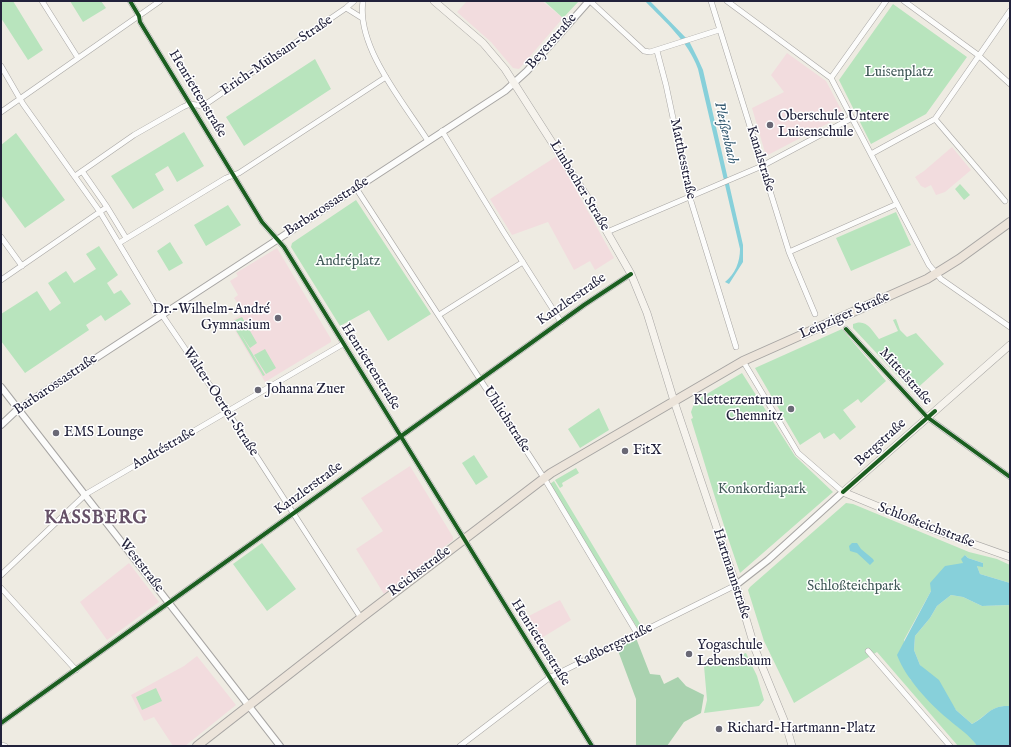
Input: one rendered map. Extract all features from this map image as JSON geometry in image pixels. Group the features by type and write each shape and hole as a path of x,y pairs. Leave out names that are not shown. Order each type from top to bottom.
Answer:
{"main road":[{"name":"Limbacher Straße","path":"434,1 483,43 514,83 608,232 630,274 647,313 674,401"},
{"name":"Leipziger Straße","path":"674,401 743,361 899,292 936,274 1010,222"},
{"name":"Bergstraße","path":"843,492 1010,345"},
{"name":"Reichsstraße","path":"197,746 544,478 674,401"},
{"name":"Hartmannstraße","path":"674,401 736,585 755,649 786,725 792,746"},
{"name":"Schloßteichstraße","path":"843,492 937,531 1010,557"}],"street":[{"path":"42,1 78,58"},
{"name":"Henriettenstraße","path":"130,1 140,16 140,22 189,100 262,222 284,247 463,540 592,746"},
{"path":"1,112 160,1"},
{"name":"Erich-Mühsam-Straße","path":"75,176 134,135 190,104 203,106 354,1"},
{"path":"363,1 362,18 369,45 386,77 428,141"},
{"path":"590,1 644,51 657,51 665,46 719,30"},
{"name":"Beyerstraße","path":"514,83 527,71 590,1"},
{"name":"Kanalstraße","path":"711,1 789,252 815,314"},
{"path":"727,1 831,78 929,265 936,274 1010,327"},
{"path":"831,78 886,1"},
{"path":"904,1 978,55 1010,84"},
{"path":"346,8 362,18"},
{"path":"871,154 935,119 1010,11"},
{"name":"Matthesstraße","path":"657,51 666,85 690,198 736,347"},
{"name":"Walter-Oertel-Straße","path":"1,66 20,98 100,212 162,315 228,412 361,618"},
{"path":"119,243 233,175 386,77"},
{"name":"Barbarossastraße","path":"1,425 18,409 505,91 514,83"},
{"path":"608,232 724,184 762,166 852,118"},
{"path":"935,119 1005,201"},
{"path":"442,131 561,322"},
{"path":"82,171 126,238"},
{"name":"Uhlichstraße","path":"356,188 544,478 638,635"},
{"path":"789,252 897,204"},
{"path":"1,280 107,207"},
{"path":"1,237 22,266"},
{"path":"439,315 523,262"},
{"name":"Kanzlerstraße","path":"1,723 630,274"},
{"name":"Mittelstraße","path":"846,329 927,417 1010,477"},
{"name":"Andréstraße","path":"1,575 86,494 343,344"},
{"path":"743,361 798,453 843,492"},
{"name":"Weststraße","path":"1,387 86,494 280,746"},
{"name":"Bergstraße","path":"736,585 758,569 843,492"},
{"name":"Kaßbergstraße","path":"460,746 549,678 736,585"},
{"path":"1,588 76,670"},
{"path":"868,651 950,746"},
{"path":"1,745 5,746"}],"shaded area":[{"path":"467,1 542,1 563,18 519,69 513,68 491,42 457,12"},
{"path":"787,53 826,81 844,115 766,156 752,108 784,92 771,75"},
{"path":"952,147 971,170 945,192 936,195 931,185 925,188 921,186 915,177"},
{"path":"557,156 614,258 595,270 590,261 574,270 548,222 512,235 490,199"},
{"name":"Dr.-Wilhelm-André Gymnasium","path":"277,248 331,339 331,342 265,382 230,322 244,313 234,298 238,295 230,281 238,276 236,273"},
{"path":"410,466 453,537 453,540 384,594 356,549 383,531 361,498"},
{"path":"129,563 159,602 107,640 80,602"},
{"path":"560,600 571,620 535,642 521,620"},
{"path":"197,656 236,705 185,746 173,746 154,717 144,721 131,695 184,666"}],"green space":[{"path":"1,1 13,1 43,50 28,60 1,18"},
{"path":"70,1 101,1 106,8 83,22"},
{"path":"544,1 579,1 563,18"},
{"name":"Luisenplatz","path":"893,4 967,57 926,114 871,144 839,80"},
{"path":"315,59 331,89 244,146 226,117"},
{"path":"184,132 204,166 177,182 168,166 155,174 164,190 133,209 111,176"},
{"path":"16,133 65,200 25,228 1,195 1,145"},
{"path":"960,184 970,195 964,200 955,189"},
{"name":"Andréplatz","path":"356,200 431,314 388,341 369,310 340,326 291,247 292,243"},
{"path":"228,205 241,225 206,246 194,225"},
{"path":"896,212 911,245 851,271 836,238"},
{"path":"170,242 183,263 169,271 157,251"},
{"path":"99,246 118,275 107,283 114,294 121,290 131,304 105,321 101,315 86,325 89,330 25,373 1,341 1,314 37,291 50,311 61,303 48,283 66,271 74,283 96,269 86,254"},
{"path":"242,317 257,343 250,348 241,334 265,375 263,376 231,322"},
{"path":"896,319 900,330 907,337 916,333 944,364 913,392 853,328 853,324 865,324 879,339 898,331 893,320"},
{"path":"842,329 886,381 861,403 858,399 843,410 856,427 840,440 834,433 824,439 820,432 800,445 755,368"},
{"path":"265,349 276,368 266,374 254,355"},
{"name":"Konkordiapark","path":"742,373 795,456 833,492 740,573 691,419 693,418 691,412 695,401"},
{"path":"599,408 609,430 580,448 568,429"},
{"path":"474,455 488,477 476,485 462,463"},
{"path":"576,468 579,473 562,483 563,486 560,488 555,480"},
{"path":"554,481 642,627 638,629 550,484"},
{"name":"Schloßteichpark","path":"846,503 853,504 969,552 997,559 1010,565 1010,583 980,574 977,566 983,563 968,558 965,555 963,563 931,591 904,640 910,679 957,726 969,734 977,746 958,746 877,652 794,703 764,641 748,590"},
{"path":"262,543 296,589 267,611 233,564"},
{"path":"951,595 963,597 982,606 1010,605 1010,706 1003,706 993,709 972,724 956,710 920,665 914,650 915,636 930,618 937,606"},
{"path":"636,638 650,674 660,675 664,684 678,677 686,686 704,695 701,713 684,722 667,746 636,746 636,699 617,648"},
{"path":"746,653 757,676 764,700 759,706 704,713 707,700 704,666 712,666"},
{"path":"156,688 162,701 142,710 136,697"}],"water":[{"path":"645,1 650,1 689,41 703,70 743,245 743,262 729,284 725,282 732,275 736,267 740,249 698,69 694,59 682,41 668,24"},
{"path":"852,543 857,543 861,549 873,559 874,561 870,565 857,553 850,551 849,546"},
{"path":"965,555 968,558 983,563 983,567 977,566 980,574 1010,583 1010,605 982,606 963,597 951,595 937,606 930,618 915,636 914,650 920,665 939,680 956,710 972,724 997,707 1010,706 1010,746 977,746 926,698 912,682 897,655 931,591 930,583 945,566 963,563 961,559"}],"cycle path":[{"path":"130,1 139,16 140,22 262,222 284,247 592,746"},
{"path":"1,723 584,305 631,274"},
{"path":"846,329 927,417 1010,477"},
{"path":"843,492 935,411"}],"place":[{"name":"Oberschule Untere Luisenschule","path":"770,125"},
{"name":"Dr.-Wilhelm-André Gymnasium","path":"278,318"},
{"name":"Johanna Zuer","path":"258,390"},
{"name":"Kletterzentrum Chemnitz","path":"791,409"},
{"name":"EMS Lounge","path":"56,433"},
{"name":"FitX","path":"625,451"},
{"name":"Yogaschule Lebensbaum","path":"689,654"},
{"name":"Richard-Hartmann-Platz","path":"719,729"}],"district":[{"name":"KASSBERG","path":"96,519"}],"water label":[{"name":"Pleißenbach","path":"725,133"}]}
